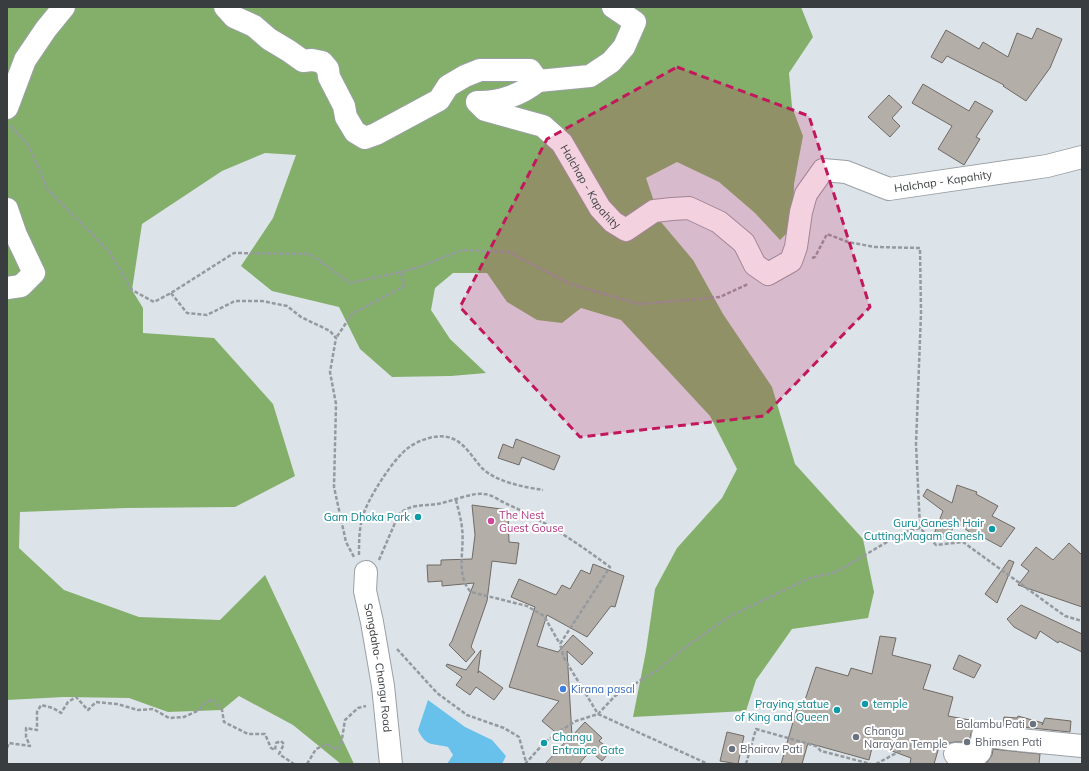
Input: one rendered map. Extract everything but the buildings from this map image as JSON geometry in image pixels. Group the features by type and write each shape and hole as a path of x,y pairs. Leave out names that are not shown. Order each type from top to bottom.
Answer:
{"street":[{"path":"7,108 25,60 46,29 64,7"},
{"path":"225,7 234,17 254,26 269,39 303,61 312,60 322,62 328,69 329,77 344,106 346,117 355,132 364,138 376,134 433,104 439,100 448,86 465,76 480,70 530,70 538,81 590,76 611,62 624,47 635,22 613,7"},
{"name":"Halchap - Kapahity","path":"538,81 527,90 505,98 491,102 477,102 485,110 543,126 562,142 600,208 613,222 626,230 654,211 689,208 719,222 744,243 755,265 768,274"},
{"name":"Halchap - Kapahity","path":"791,261 796,247 801,212 806,194 824,170 846,172 889,189 1047,166 1082,157"},
{"path":"7,209 16,235 34,273 21,286 7,288"},
{"path":"768,274 791,261"},
{"name":"Sangdaha- Changu Road","path":"362,568 383,686 391,764"},
{"path":"955,754 977,755 980,752 983,735 1082,746"}],"path":[{"path":"7,123 27,144 48,190 109,251 132,290 154,302 171,293 234,253 310,254 350,283 422,266 462,250 509,252 570,284 639,304 720,297 768,274"},
{"path":"791,261 801,261 815,257 827,234 848,242 875,247 920,248 921,313 916,444 920,528 936,545 963,542 1065,616 1082,621"},
{"path":"362,568 346,542 334,487 336,404 330,372 336,338 352,314 404,286 401,272"},
{"path":"171,293 187,313 207,315 235,301 262,301 287,306 301,317 330,331 336,338"},
{"path":"362,568 359,540 362,518 375,488 395,461 407,448 420,441 441,436 452,438 468,450 482,468 491,474 523,487 543,490"},
{"path":"362,568 379,561 398,516 403,510 412,506 446,503 485,494 530,514 563,534 610,567 560,644"},
{"path":"456,500 462,528 462,573 465,586 471,592 527,606 544,616 560,644 564,658 598,714 708,764"},
{"path":"526,763 544,743 576,721 598,714 615,696 656,671 691,643 732,615 810,578 836,572 904,532 920,528"},
{"path":"392,644 437,693 467,715 504,728 519,738 526,763"},
{"path":"307,764 316,749 327,744 336,750 340,745 345,720 358,708 378,704 383,686"},
{"path":"7,748 9,743 30,746 26,737 26,728 37,730 37,712 41,705 53,708 61,713 68,702 76,698 88,710 96,702 117,704 138,710 153,709 169,718 184,717 198,710 207,701 214,700 222,710 224,722 248,734 265,734 271,748 275,750 276,743 281,741 284,744 279,754 294,764"},
{"path":"746,764 756,729 816,746 821,751 871,764"},
{"path":"876,764 913,744 955,754"}],"highlighted area":[{"path":"677,67 809,116 870,307 764,416 580,437 460,307 547,139"}],"green space":[{"path":"7,7 801,7 813,37 789,73 792,107 803,136 794,184 793,227 780,240 755,213 719,182 677,162 646,178 661,222 693,260 723,314 772,387 795,464 863,539 874,592 868,618 792,629 756,680 746,711 633,717 646,651 655,589 677,548 722,498 737,469 710,416 621,320 581,308 562,323 537,320 507,302 487,273 453,273 435,288 431,310 450,339 486,373 451,376 392,377 360,349 339,307 272,291 241,266 273,218 296,155 265,153 222,171 142,224 132,290 143,308 143,333 214,338 273,404 295,476 235,507 126,508 20,512 19,548 64,590 139,617 220,620 265,575 354,764 341,764 293,725 239,696 222,710 168,712 129,698 64,697 7,700"}],"water":[{"path":"428,700 465,727 492,740 506,756 502,764 447,764 453,755 448,747 427,742 418,730"}],"place":[{"name":"Gam Dhoka Park","path":"418,517"},
{"name":"The Nest Guest Gouse","path":"491,521"},
{"name":"Guru Ganesh Hair Cutting;Magam Ganesh","path":"992,529"},
{"name":"Kirana pasal","path":"563,689"},
{"name":"temple","path":"865,704"},
{"name":"Praying statue of King and Queen","path":"837,710"},
{"name":"Balambu Pati","path":"1033,724"},
{"name":"Changu Narayan Temple","path":"856,737"},
{"name":"Bhimsen Pati","path":"967,742"},
{"name":"Changu Entrance Gate","path":"544,743"},
{"name":"Bhairav Pati","path":"732,749"}]}
